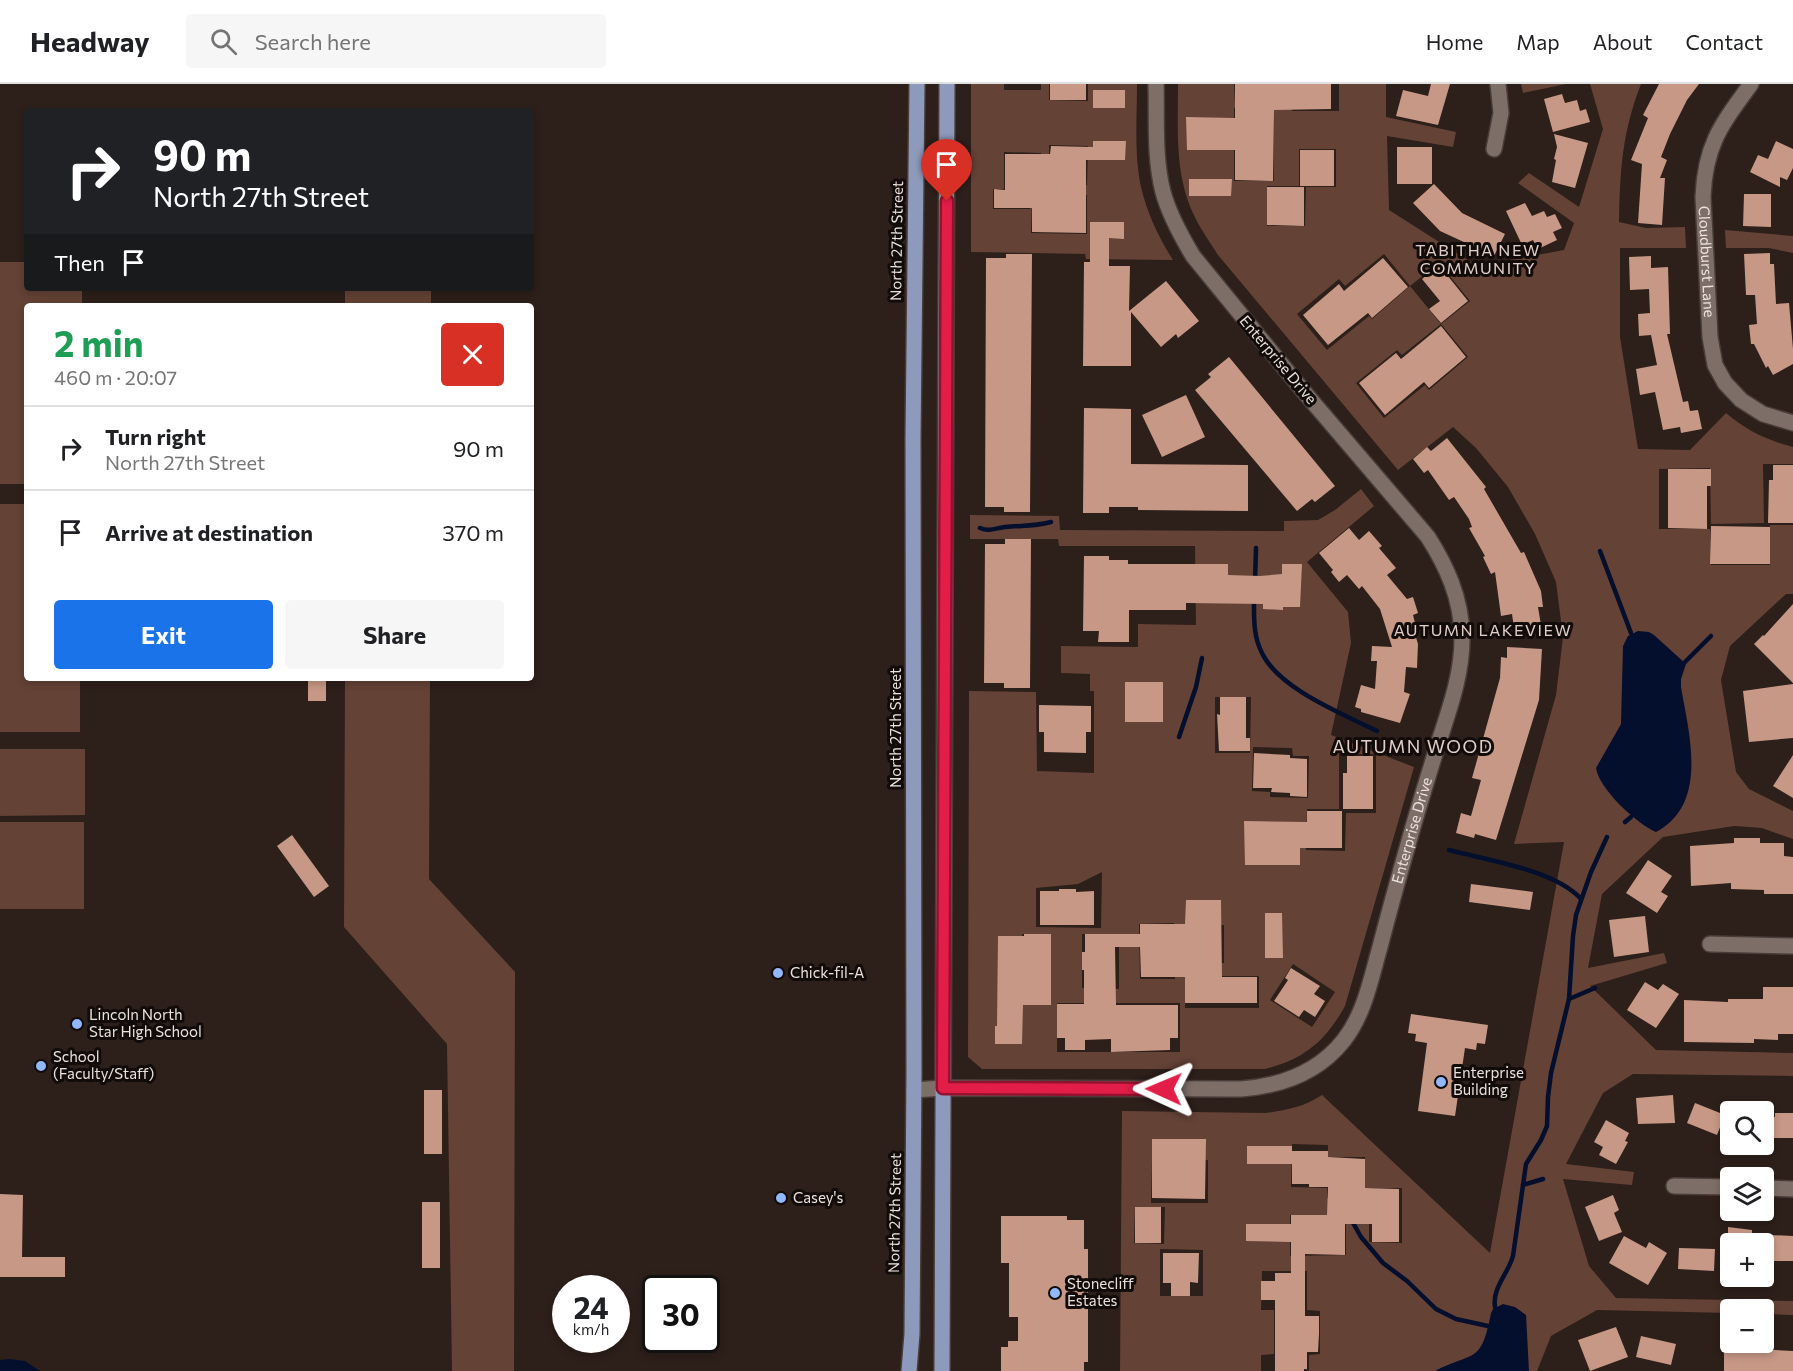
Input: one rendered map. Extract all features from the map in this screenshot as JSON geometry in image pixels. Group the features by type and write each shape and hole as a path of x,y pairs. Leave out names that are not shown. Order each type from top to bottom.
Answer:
{"main road":[{"name":"North 27th Street","path":"909,1371 912,1334 914,1090 913,438 916,84"},
{"path":"942,1371 947,84"}],"street":[{"name":"Enterprise Drive","path":"914,1090 943,1088 1241,1089 1269,1087 1306,1073 1346,1038 1364,1002 1429,772 1455,690 1462,649 1461,622 1456,595 1442,560 1428,537 1305,393 1193,256 1180,234 1163,191 1158,150 1156,84"},
{"path":"1494,149 1501,113 1498,84"},
{"name":"Cloudburst Lane","path":"1751,84 1718,131 1709,150 1704,174 1710,348 1715,365 1730,390 1750,406 1786,422"},
{"path":"1710,944 1793,946"},
{"path":"914,1071 943,1088"},
{"path":"1674,1186 1720,1187"},
{"path":"1774,1188 1793,1189"}],"shaded area":[{"path":"971,84 1004,84 1004,90 1041,90 1041,84 1049,84 1049,100 1088,101 1088,84 1137,84 1137,149 1141,187 1154,225 1173,260 1086,259 1085,254 971,252","holes":["1049,145 1088,146 1087,185 1049,184","1004,152 1041,153 1041,192 1030,192 1030,209 993,209 993,189 1004,189","1032,194 1087,195 1087,234 1031,233"]},
{"path":"1178,84 1234,84 1235,103 1274,103 1292,84 1292,111 1339,111 1339,84 1386,84 1386,117 1456,132 1453,147 1387,136 1389,210 1477,266 1564,250 1574,223 1518,183 1529,173 1579,207 1603,129 1590,84 1641,84 1623,152 1619,222 1646,228 1685,227 1686,248 1620,248 1620,337 1638,449 1690,450 1726,413 1758,434 1793,447 1793,464 1763,464 1764,523 1711,524 1710,468 1659,469 1659,529 1710,529 1711,565 1770,565 1770,525 1793,525 1793,594 1786,594 1730,646 1721,680 1736,772 1749,789 1793,811 1793,839 1762,828 1734,826 1663,837 1602,894 1588,968 1664,953 1667,963 1590,986 1656,1050 1793,1053 1793,1076 1633,1074 1603,1093 1566,1164 1634,1172 1632,1185 1563,1179 1589,1266 1616,1298 1720,1300 1720,1313 1597,1310 1551,1336 1537,1371 1309,1371 1309,1355 1320,1354 1320,1311 1307,1310 1307,1271 1262,1271 1261,1310 1274,1310 1274,1354 1261,1355 1261,1371 1120,1371 1122,1111 1266,1113 1295,1107 1322,1095 1490,1253 1564,842 1514,844 1556,695 1563,637 1556,582 1535,534 1508,487 1476,448 1453,427 1398,470 1218,255 1188,201 1181,173 1178,143","holes":["1274,107 1274,181 1234,181 1234,108","1299,149 1336,149 1336,187 1306,187 1305,226 1267,226 1267,186 1299,186","1384,254 1410,286 1372,319 1369,316 1327,350 1297,314 1339,279 1345,286","1439,263 1470,301 1441,324 1410,286","1441,324 1468,357 1429,390 1425,385 1384,418 1356,383 1397,350 1402,355","1292,1144 1328,1145 1328,1157 1365,1157 1364,1198 1327,1198 1327,1188 1291,1187","1152,1160 1208,1160 1208,1203 1151,1203","1369,1188 1402,1188 1402,1243 1369,1242","1135,1207 1165,1207 1164,1244 1134,1243","1290,1215 1346,1215 1346,1255 1290,1256","1160,1249 1203,1250 1203,1296 1160,1296"]},
{"path":"1521,84 1566,84 1523,93"},
{"path":"1725,230 1793,236 1793,253 1769,248 1726,248"},
{"path":"0,262 24,262 24,291 82,291 82,303 24,303 24,484 0,484"},
{"path":"345,291 431,291 431,303 345,303"},
{"path":"1361,489 1374,506 1307,562 1348,612 1351,643 1331,735 1414,767 1345,1006 1337,1019 1321,1039 1302,1054 1265,1069 982,1069 968,1057 969,691 1036,692 1037,771 1094,773 1094,691 1090,691 1090,674 1061,673 1061,646 1138,647 1138,624 1196,625 1195,546 1059,546 1058,539 970,539 970,515 1059,516 1060,530 1284,531 1284,521 1318,520 1335,510","holes":["1215,697 1251,697 1250,753 1215,753","1253,747 1292,748 1293,756 1309,756 1308,798 1270,797 1270,792 1252,791","1339,754 1376,754 1376,813 1346,813 1345,851 1306,850 1307,809 1339,809","1102,872 1101,928 1036,927 1036,888 1078,884","1174,923 1175,979 1140,979 1139,924","1183,924 1224,925 1224,963 1183,963","1022,934 1051,934 1051,1005 1022,1005","1082,934 1119,934 1119,989 1082,988","1293,964 1335,992 1312,1027 1270,1000","1185,976 1259,976 1259,1008 1185,1008","1057,1003 1180,1003 1180,1052 1057,1052"]},
{"path":"0,504 24,504 24,681 80,681 80,732 0,732"},
{"path":"345,681 430,681 429,879 515,972 514,1371 452,1371 447,1044 344,927"},
{"path":"0,749 85,749 85,815 0,816"},
{"path":"0,822 84,822 84,909 0,909"},
{"path":"1774,1301 1793,1301 1793,1315 1774,1314"}],"water":[{"path":"1638,631 1654,635 1686,664 1681,687 1691,746 1689,786 1683,804 1673,820 1656,832 1639,822 1620,805 1604,786 1596,768 1621,724 1623,646 1628,636"},
{"path":"1503,1304 1515,1307 1526,1315 1529,1371 1435,1371 1474,1354 1484,1341 1493,1309"},
{"path":"0,1360 25,1361 40,1371 0,1371"}],"building":[{"path":"1050,84 1086,84 1086,100 1050,100"},
{"path":"1235,84 1331,84 1331,109 1274,110 1273,181 1235,180 1235,150 1187,150 1186,117 1235,118"},
{"path":"1431,84 1450,84 1438,125 1396,116 1403,90 1428,96"},
{"path":"1659,84 1699,84 1687,100 1661,157 1667,160 1660,178 1665,178 1662,225 1638,223 1642,164 1631,160 1648,118 1643,115"},
{"path":"1093,90 1125,90 1125,108 1093,108"},
{"path":"1562,94 1565,103 1577,100 1580,111 1586,109 1590,122 1553,132 1544,99"},
{"path":"1554,134 1588,143 1575,188 1552,182 1557,147"},
{"path":"1093,141 1126,141 1125,160 1086,160 1086,233 1032,232 1032,208 994,208 994,189 1005,190 1005,154 1050,154 1051,146 1093,147"},
{"path":"1776,141 1793,149 1793,168 1787,180 1780,177 1780,187 1750,172 1758,155 1768,159"},
{"path":"1397,147 1432,147 1432,184 1397,184"},
{"path":"1300,150 1334,150 1334,186 1300,186"},
{"path":"1189,179 1232,179 1231,196 1189,196"},
{"path":"1434,184 1462,213 1505,234 1494,256 1440,231 1413,203"},
{"path":"1267,187 1304,187 1304,226 1267,225"},
{"path":"1744,194 1771,194 1771,227 1743,226"},
{"path":"1525,203 1532,216 1544,211 1547,217 1555,214 1562,228 1553,232 1557,240 1538,249 1533,240 1522,245 1506,211"},
{"path":"1090,222 1124,222 1124,239 1109,238 1109,266 1130,266 1129,311 1166,281 1199,321 1178,338 1176,334 1161,347 1131,312 1131,366 1083,366 1084,262 1090,262"},
{"path":"1770,253 1770,264 1774,264 1776,304 1789,303 1793,349 1793,364 1773,375 1768,366 1766,368 1754,344 1751,344 1749,325 1757,324 1755,295 1746,295 1744,254"},
{"path":"1006,254 1032,254 1030,512 1004,512 1004,507 985,507 986,258 1006,258"},
{"path":"1651,256 1651,268 1668,267 1670,334 1667,334 1683,402 1688,401 1690,411 1698,410 1702,429 1681,433 1680,427 1663,430 1655,392 1640,395 1636,369 1657,365 1651,335 1639,336 1638,314 1650,313 1649,289 1630,290 1629,257"},
{"path":"1383,258 1408,287 1372,318 1368,313 1328,345 1303,315 1339,284 1344,291"},
{"path":"1439,265 1468,301 1441,323 1429,309 1440,301 1422,279"},
{"path":"1441,326 1466,357 1429,388 1424,382 1385,415 1359,383 1396,353 1401,359"},
{"path":"1229,357 1335,486 1315,502 1312,499 1297,511 1195,390 1211,377 1208,374"},
{"path":"1186,395 1205,437 1162,457 1142,415"},
{"path":"1084,408 1131,409 1131,464 1248,465 1248,511 1138,510 1138,507 1109,507 1109,513 1083,513"},
{"path":"1447,438 1486,487 1484,489 1521,553 1524,552 1541,591 1543,607 1538,607 1541,625 1514,628 1512,614 1501,616 1495,572 1491,574 1483,557 1485,556 1469,528 1472,527 1469,519 1454,497 1449,500 1428,470 1424,473 1413,459 1427,447 1431,451"},
{"path":"1773,465 1793,465 1793,523 1768,523 1769,480 1773,480"},
{"path":"1668,469 1711,469 1711,486 1707,486 1707,529 1668,528"},
{"path":"1711,526 1770,527 1770,564 1710,564"},
{"path":"1349,528 1359,540 1369,531 1382,546 1379,548 1396,568 1387,575 1407,599 1413,597 1418,613 1413,615 1415,623 1412,624 1418,644 1417,668 1406,667 1404,692 1410,694 1400,723 1361,712 1361,709 1355,707 1361,685 1375,689 1377,661 1371,661 1372,646 1392,647 1380,609 1362,586 1359,589 1347,575 1339,582 1331,572 1333,570 1319,553"},
{"path":"1005,539 1031,539 1030,688 1004,688 1004,683 984,683 985,544 1005,544"},
{"path":"1084,556 1109,556 1109,560 1128,560 1128,564 1228,564 1228,575 1282,574 1282,564 1302,564 1300,607 1283,607 1283,610 1263,609 1263,604 1186,603 1186,610 1129,610 1129,642 1098,642 1099,631 1083,631"},
{"path":"1793,604 1793,683 1754,644"},
{"path":"1507,647 1542,649 1539,700 1496,840 1475,834 1474,838 1456,833 1461,813 1471,816 1481,780 1472,778 1500,678 1501,657 1507,658"},
{"path":"308,681 326,681 326,701 308,701"},
{"path":"1125,682 1163,682 1163,722 1125,722"},
{"path":"1793,684 1793,738 1749,742 1743,691"},
{"path":"1220,697 1246,697 1246,738 1250,738 1250,751 1219,751 1217,714 1220,715"},
{"path":"1039,705 1091,706 1091,732 1086,732 1086,753 1044,752 1044,732 1039,732"},
{"path":"1254,753 1290,755 1290,758 1307,759 1307,797 1271,792 1272,788 1253,788"},
{"path":"1793,755 1793,798 1773,786"},
{"path":"1347,756 1373,756 1373,809 1343,809 1343,773 1347,773"},
{"path":"1307,811 1342,811 1342,848 1300,848 1300,865 1245,865 1244,821 1307,822"},
{"path":"292,835 329,886 314,897 277,846"},
{"path":"1734,838 1760,838 1760,843 1784,843 1784,856 1793,857 1793,894 1764,894 1764,890 1731,889 1731,883 1691,886 1690,846 1734,843"},
{"path":"1648,860 1672,876 1661,892 1668,896 1657,913 1626,893"},
{"path":"1471,884 1533,892 1530,910 1469,902"},
{"path":"1059,889 1076,889 1076,892 1094,891 1094,925 1040,925 1040,891 1059,891"},
{"path":"1186,900 1221,900 1222,977 1257,977 1257,1003 1185,1003 1185,977 1141,977 1140,947 1115,947 1116,1005 1178,1005 1178,1038 1170,1038 1170,1050 1111,1052 1111,1039 1085,1040 1085,1050 1065,1050 1065,1038 1057,1038 1057,1004 1084,1004 1082,952 1085,952 1085,934 1140,934 1140,924 1185,924"},
{"path":"1265,913 1282,913 1283,958 1265,958"},
{"path":"1645,916 1649,952 1614,957 1609,920"},
{"path":"1024,934 1051,934 1051,1005 1023,1005 1022,1044 995,1044 998,936 1024,936"},
{"path":"1291,968 1320,986 1314,994 1325,1001 1315,1017 1304,1010 1299,1017 1274,1001 1288,980 1285,978"},
{"path":"1645,982 1658,990 1663,984 1679,994 1656,1028 1627,1010"},
{"path":"1763,987 1793,987 1793,1034 1778,1034 1778,1040 1754,1039 1754,1043 1684,1042 1684,1000 1728,1002 1728,999 1763,999"},
{"name":"Enterprise Building","path":"1411,1014 1488,1025 1485,1044 1477,1043 1476,1050 1465,1048 1455,1116 1418,1111 1427,1043 1415,1041 1416,1034 1408,1033"},
{"path":"424,1090 442,1090 442,1154 424,1154"},
{"path":"1673,1095 1675,1123 1638,1124 1636,1098"},
{"path":"1695,1103 1720,1113 1720,1128 1717,1135 1687,1123"},
{"path":"1775,1113 1793,1113 1793,1138 1774,1138"},
{"path":"1606,1120 1629,1133 1625,1141 1628,1142 1616,1164 1599,1155 1603,1147 1594,1142"},
{"path":"1152,1139 1206,1139 1205,1199 1152,1198"},
{"path":"1247,1146 1292,1146 1292,1151 1328,1151 1328,1157 1365,1159 1365,1188 1399,1189 1399,1242 1372,1242 1372,1224 1345,1224 1345,1255 1305,1254 1305,1316 1319,1316 1319,1334 1318,1352 1307,1352 1307,1369 1304,1371 1275,1371 1275,1300 1261,1300 1261,1281 1275,1281 1275,1273 1291,1273 1291,1242 1246,1241 1246,1224 1291,1224 1291,1215 1327,1215 1328,1187 1292,1184 1292,1164 1247,1164"},
{"path":"0,1194 23,1195 22,1257 65,1257 65,1277 0,1277"},
{"path":"1613,1195 1619,1210 1614,1213 1622,1232 1599,1241 1585,1207"},
{"path":"422,1202 440,1202 440,1268 422,1268"},
{"path":"1135,1207 1161,1207 1161,1243 1135,1243"},
{"name":"Stonecliff Estates","path":"1001,1216 1067,1216 1067,1220 1084,1220 1084,1249 1088,1249 1088,1362 1084,1362 1084,1371 1001,1371 1001,1347 1008,1347 1008,1341 1018,1341 1018,1317 1009,1317 1009,1263 1001,1263"},
{"path":"1728,1227 1752,1230 1752,1233 1728,1233"},
{"path":"1774,1235 1793,1236 1793,1261 1774,1261"},
{"path":"1624,1236 1646,1248 1649,1242 1667,1253 1648,1285 1609,1263"},
{"path":"1679,1248 1715,1249 1714,1271 1678,1269"},
{"path":"1163,1253 1199,1253 1198,1283 1190,1282 1190,1296 1171,1296 1171,1283 1163,1283"},
{"path":"1616,1327 1628,1357 1590,1371 1578,1340"},
{"path":"1641,1336 1676,1344 1671,1365 1636,1357"},
{"path":"1793,1351 1793,1371 1724,1371 1724,1353"}],"waterway":[{"path":"980,528 989,530 1051,522"},
{"path":"1255,581 1256,548"},
{"path":"1600,551 1631,633"},
{"path":"1254,598 1257,640 1270,666 1282,678 1313,699 1377,731"},
{"path":"1685,662 1711,636"},
{"path":"1179,737 1196,687 1202,658"},
{"path":"1625,822 1631,817"},
{"path":"1495,1307 1498,1287 1513,1256 1526,1164 1547,1126 1551,1073 1569,999 1576,915 1591,872 1607,837"},
{"path":"1449,850 1538,873 1569,889 1581,899"},
{"path":"1569,999 1595,988"},
{"path":"1523,1185 1543,1179"},
{"path":"1352,1221 1361,1237 1383,1263 1407,1281 1436,1309 1456,1319 1488,1326"}],"place":[{"name":"Chick-fil-A","path":"778,973"},
{"name":"Lincoln North Star High School","path":"77,1024"},
{"name":"School (Faculty/Staff)","path":"41,1066"},
{"name":"Enterprise Building","path":"1441,1082"},
{"name":"Casey's","path":"781,1198"},
{"name":"Stonecliff Estates","path":"1055,1293"}],"district":[{"name":"TABITHA NEW COMMUNITY","path":"1478,259"},
{"name":"AUTUMN LAKEVIEW","path":"1483,630"},
{"name":"AUTUMN WOOD","path":"1413,747"}],"route":[{"path":"947,201 943,1088 1164,1089"}]}
